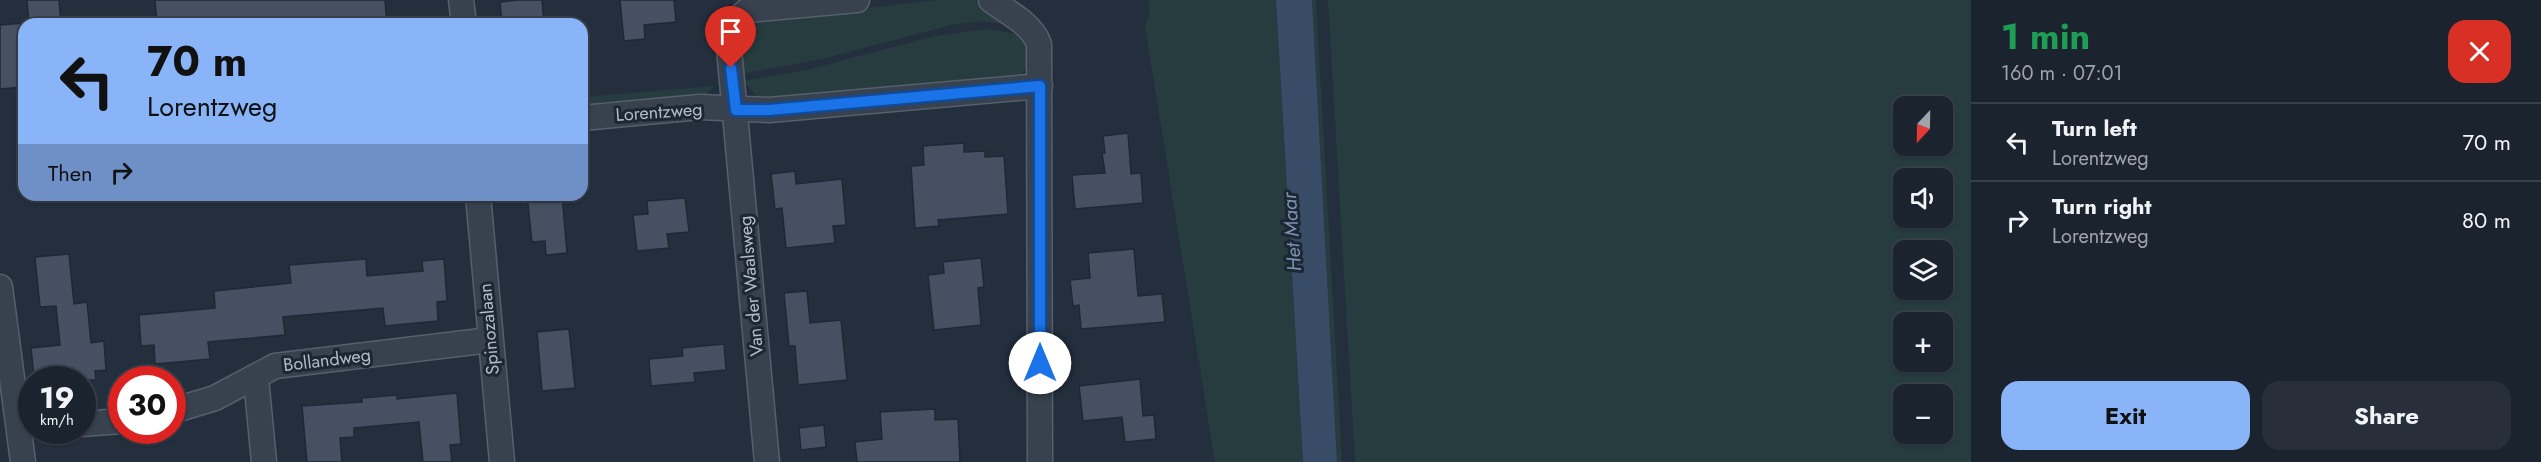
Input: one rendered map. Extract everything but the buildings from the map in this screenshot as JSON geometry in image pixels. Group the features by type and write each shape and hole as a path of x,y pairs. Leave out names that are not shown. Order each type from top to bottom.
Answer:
{"street":[{"path":"461,0 463,18"},
{"path":"736,110 729,38 733,23 748,10 857,0"},
{"path":"991,0 1035,34 1038,44 1040,462"},
{"name":"Lorentzweg","path":"588,117 700,107 769,110 1040,86"},
{"name":"Van der Waalsweg","path":"736,110 767,462"},
{"name":"Spinozalaan","path":"478,201 502,462"},
{"path":"0,288 18,386"},
{"name":"Bollandweg","path":"186,407 215,398 275,366 490,340"},
{"path":"256,378 264,462"},
{"path":"23,462 25,444"}],"green space":[{"path":"936,0 975,0 1009,25 982,21 951,25 822,59 741,74 738,38 747,22"},
{"path":"1148,0 1276,0 1303,462 1215,462 1145,26 1150,12"},
{"path":"1312,0 1316,0 1342,462 1337,462"},
{"path":"1328,0 1971,0 1971,462 1355,462"},
{"path":"986,29 1021,35 1027,43 1029,65 1019,77 764,99 755,95 744,81 806,70 935,36"},
{"path":"715,86 706,94 693,100 588,109 588,97"}],"water":[{"name":"Het Maar","path":"1276,0 1312,0 1337,462 1303,462"}],"route":[{"path":"731,68 736,110 769,110 1040,86 1040,363"}]}
